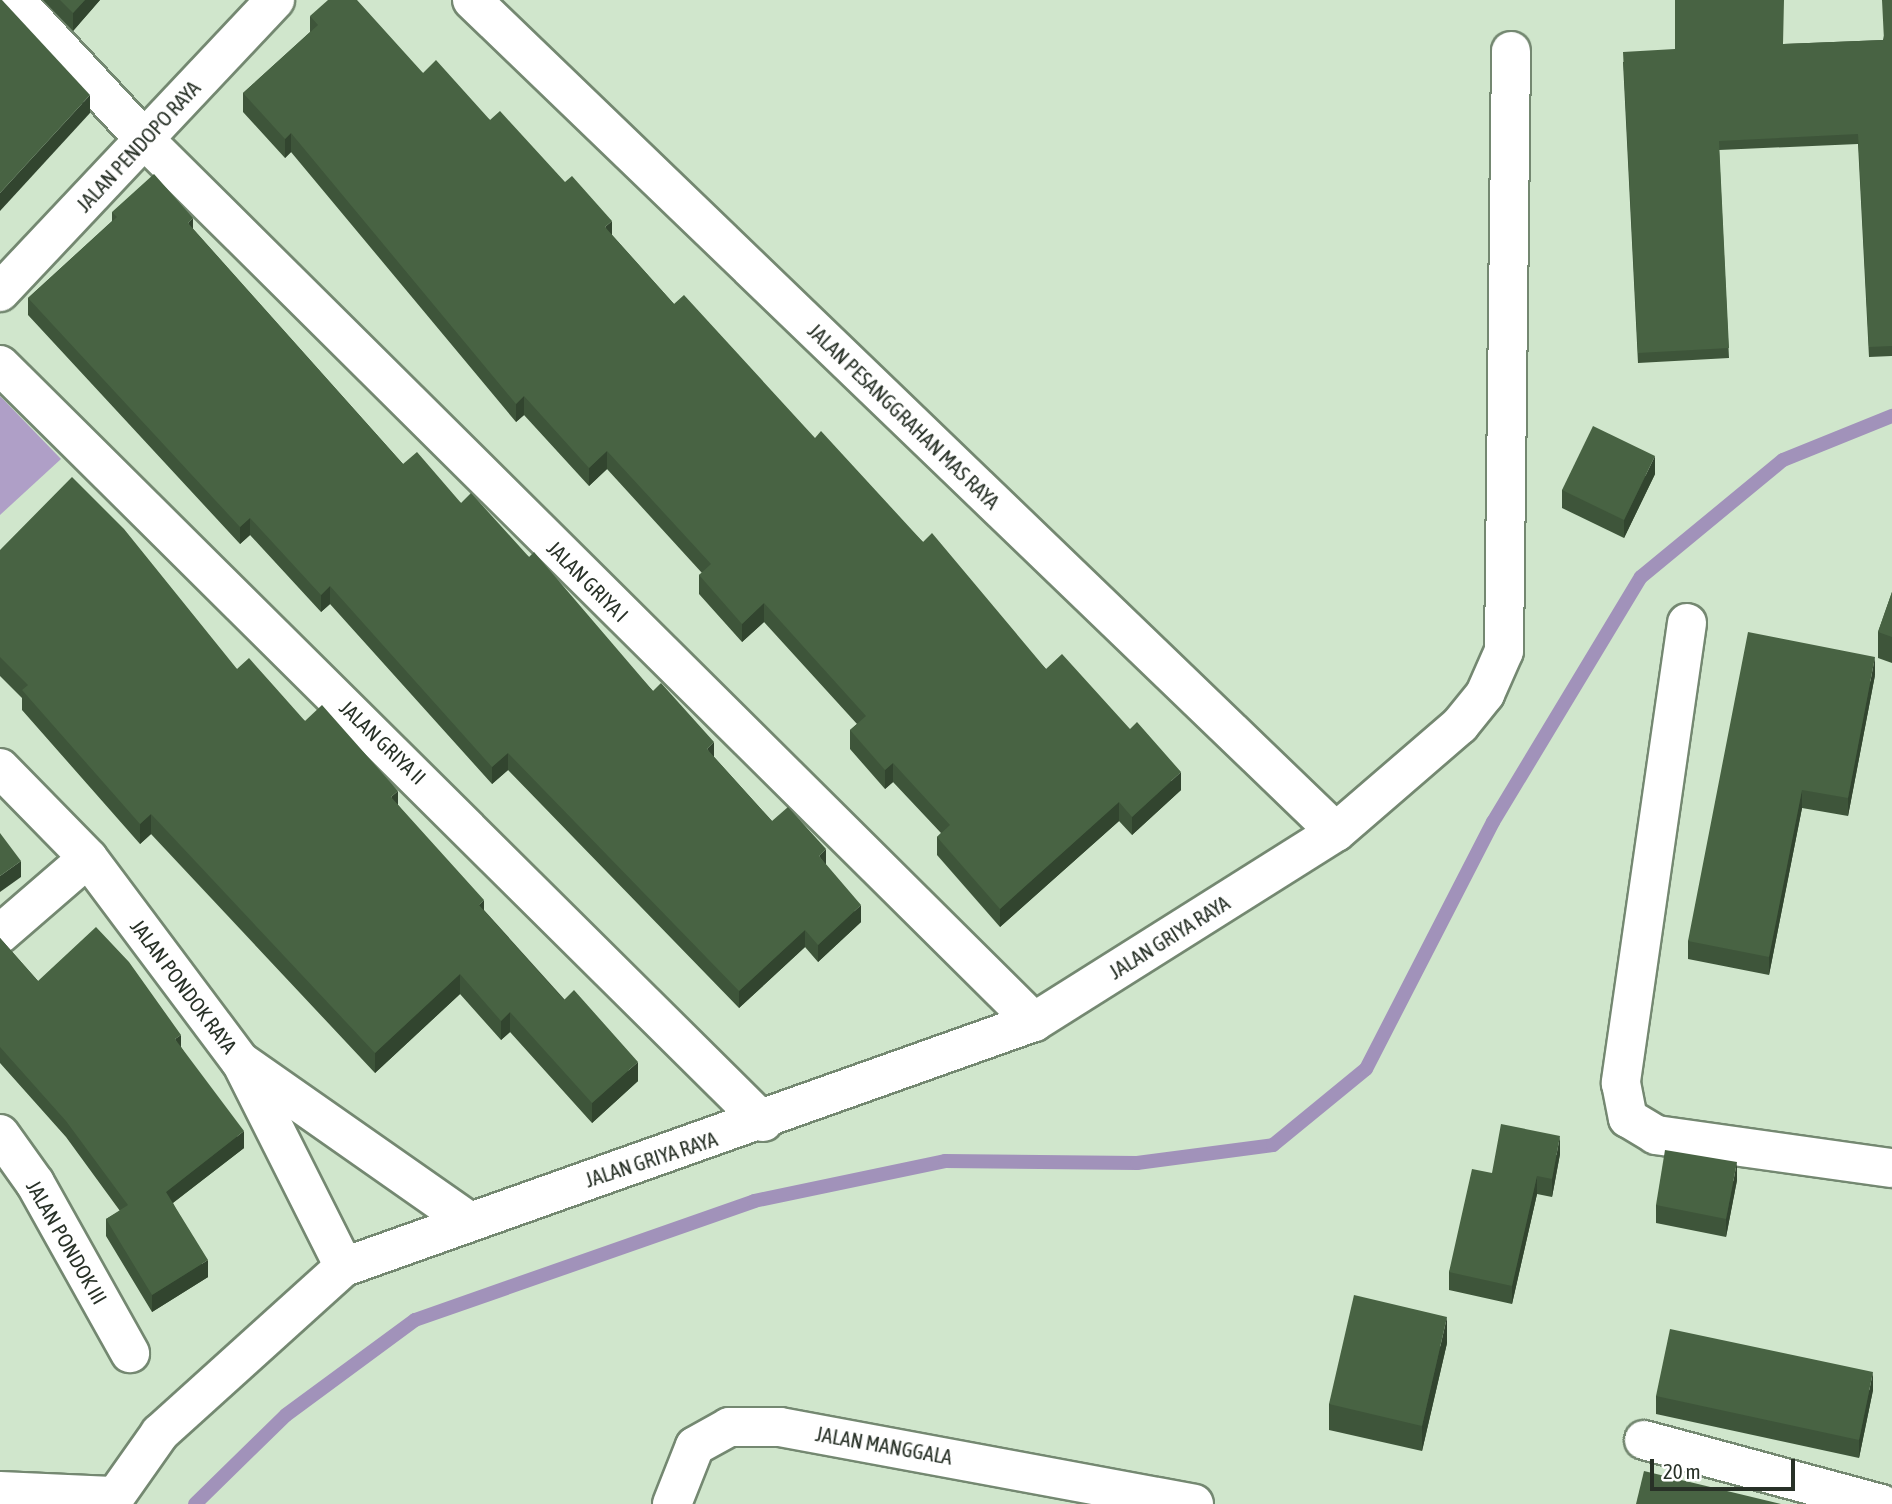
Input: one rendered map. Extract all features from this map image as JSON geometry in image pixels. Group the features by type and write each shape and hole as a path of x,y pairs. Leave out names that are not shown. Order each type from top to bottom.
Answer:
{"street":[{"name":"JALAN GRIYA I","path":"15,0 144,139 1034,1022"},
{"name":"JALAN PENDOPO RAYA","path":"0,292 275,0"},
{"name":"JALAN PESANGGRAHAN MAS RAYA","path":"472,0 1336,832"},
{"name":"JALAN GRIYA RAYA","path":"0,1491 111,1500 160,1433 344,1267 467,1220 763,1122 1034,1022 1336,832 1460,725 1485,694 1504,651 1511,51"},
{"name":"JALAN GRIYA II","path":"0,365 763,1122"},
{"path":"1687,623 1621,1083 1628,1118 1656,1135 1892,1168"},
{"name":"JALAN PONDOK RAYA","path":"0,768 88,858 240,1061 467,1220"},
{"path":"0,934 88,858"},
{"path":"240,1061 344,1267"},
{"name":"JALAN PONDOK III","path":"0,1134 35,1183 130,1353"},
{"name":"JALAN MANGGALA","path":"672,1504 695,1446 729,1427 780,1427 1136,1497 1194,1504"},
{"path":"1644,1440 1882,1504"}],"shaded area":[{"path":"0,396 61,459 0,515"}],"building":[{"path":"0,0 90,95 0,193"},
{"path":"60,0 85,0 73,13"},
{"path":"328,0 357,0 423,73 436,60 490,120 500,111 565,182 572,176 612,221 605,227 674,304 684,295 815,438 821,431 923,542 932,533 1046,669 1062,654 1130,729 1137,722 1181,772 1132,817 1119,802 1000,909 937,837 950,825 893,763 885,770 850,730 866,716 764,603 742,624 699,575 711,564 607,451 589,468 524,396 516,404 291,133 285,139 243,93 318,25 310,16"},
{"path":"1675,0 1784,0 1783,44 1884,40 1882,0 1892,0 1892,346 1869,347 1858,134 1719,141 1729,348 1638,353 1623,52 1675,49"},
{"path":"154,174 193,218 188,223 403,464 417,452 461,503 471,493 529,557 534,552 653,691 661,683 714,742 707,749 772,821 788,807 826,849 819,856 861,905 818,945 805,930 739,991 508,753 492,767 330,586 321,595 250,518 240,527 28,298 117,217 112,212"},
{"path":"1593,426 1655,456 1624,520 1562,490"},
{"path":"72,477 124,529 237,669 249,658 305,721 322,705 398,791 391,797 484,900 479,905 564,1000 574,990 638,1062 592,1103 510,1012 501,1021 460,974 375,1053 151,814 140,824 22,690 28,685 0,657 0,550"},
{"path":"1892,592 1892,637 1878,632"},
{"path":"1748,632 1875,657 1848,798 1802,790 1769,957 1688,941"},
{"path":"0,833 21,861 0,876"},
{"path":"96,927 129,962 181,1035 175,1039 244,1131 166,1192 208,1260 152,1295 106,1219 128,1205 66,1121 0,1047 0,938 38,981"},
{"path":"1501,1124 1560,1136 1552,1179 1537,1176 1512,1286 1449,1272 1472,1169 1492,1173"},
{"path":"1665,1150 1737,1162 1726,1219 1656,1205"},
{"path":"1354,1295 1447,1317 1422,1426 1329,1404"},
{"path":"1670,1329 1873,1372 1859,1440 1656,1396"},
{"path":"1644,1471 1781,1504 1636,1504"}],"waterway":[{"path":"195,1504 286,1415 415,1320 754,1201 945,1161 1137,1163 1273,1145 1366,1069 1493,822 1641,577 1783,460 1892,416"}]}
